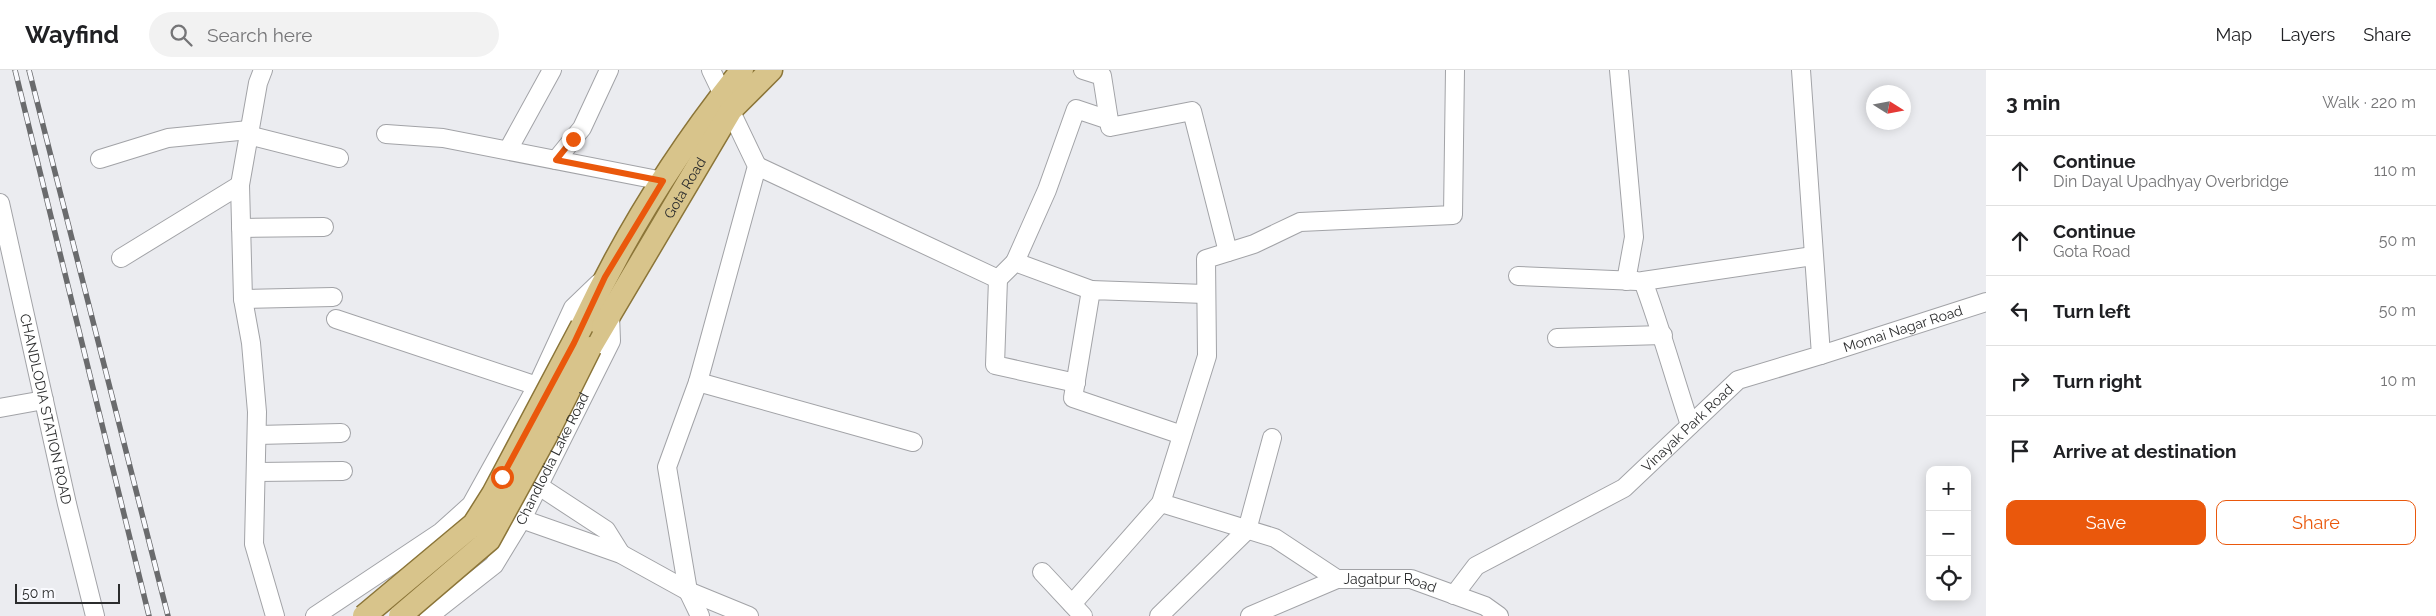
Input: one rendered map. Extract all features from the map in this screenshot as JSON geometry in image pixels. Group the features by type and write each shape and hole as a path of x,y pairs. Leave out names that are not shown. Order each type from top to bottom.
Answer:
{"main road":[{"name":"Gota Road","path":"400,616 489,540 546,436 590,348 727,102 742,70"},
{"name":"Gota Road","path":"364,616 474,524 493,494 582,326 605,277 663,181 727,102 770,70"}],"street":[{"path":"263,70 258,83 240,185 243,298 251,343 257,435 254,544 275,616"},
{"path":"508,150 552,70"},
{"path":"556,160 582,128 609,70"},
{"path":"711,70 757,166 998,279"},
{"path":"1083,70 1102,76 1110,127 1192,111 1228,252"},
{"path":"1042,572 1077,610 1161,503 1207,356 1206,259 1254,244 1300,222 1453,215 1454,70"},
{"path":"1619,70 1623,135 1634,238 1634,281 1663,335 1672,371 1690,425"},
{"path":"1801,70 1821,355"},
{"path":"1076,383 995,365 998,279 1014,262 1047,190 1076,109 1109,120"},
{"path":"100,159 168,138 249,133 339,158"},
{"path":"386,134 443,138 663,181"},
{"path":"700,616 688,591 667,467 698,382 757,166"},
{"path":"122,258 240,185"},
{"name":"CHANDLODIA STATION ROAD","path":"0,203 5,244 95,616"},
{"path":"241,228 324,227"},
{"path":"1518,276 1634,281 1813,256"},
{"path":"1014,262 1091,290 1205,294"},
{"path":"315,616 441,532 471,505 537,386 573,308 605,277"},
{"path":"1091,290 1073,398 1182,435"},
{"path":"243,298 333,297"},
{"name":"Momai Nagar Road","path":"1821,355 1986,302"},
{"name":"Chandlodia Lake Road","path":"610,314 611,341 522,519 621,554 688,591"},
{"path":"336,319 537,386"},
{"path":"1557,338 1663,335"},
{"name":"Vinayak Park Road","path":"1454,595 1476,566 1624,488 1738,380 1821,355"},
{"path":"698,382 913,442"},
{"path":"0,408 44,400"},
{"path":"257,435 341,433"},
{"path":"1158,616 1248,530 1272,438"},
{"path":"257,472 342,471"},
{"path":"538,486 606,530 621,554"},
{"path":"1161,503 1274,538 1336,579"},
{"path":"428,616 494,565 522,519 471,505"},
{"name":"Jagatpur Road","path":"1250,616 1336,579 1411,580 1485,606 1499,616"},
{"path":"688,591 749,616"}],"railway":[{"path":"15,70 149,616"},
{"path":"29,70 168,616"}],"route":[{"path":"502,477 574,343 605,277 663,181 556,160 573,139"}]}
